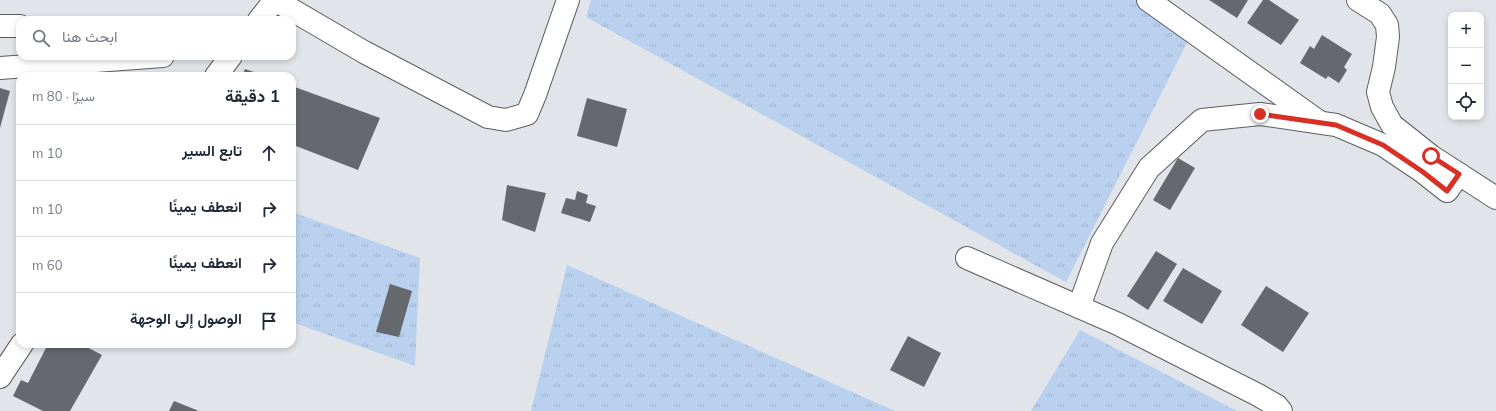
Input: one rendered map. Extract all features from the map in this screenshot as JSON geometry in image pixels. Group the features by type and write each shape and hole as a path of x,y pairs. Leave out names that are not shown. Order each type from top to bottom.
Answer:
{"street":[{"path":"262,16 275,0 364,52 488,117 506,120 526,114 535,95 568,0"},
{"path":"1148,0 1321,123"},
{"path":"1358,0 1380,14 1387,25 1388,37 1384,67 1378,92 1382,107 1392,125 1431,156 1496,198"},
{"path":"0,26 16,26"},
{"path":"0,68 109,60"},
{"path":"219,72 228,60"},
{"path":"1078,307 1102,243 1149,168 1202,120 1260,114 1336,125 1383,145 1423,172 1447,191 1459,174"},
{"path":"967,258 1118,324 1258,395 1277,406 1281,411"},
{"path":"0,376 19,348"}],"green space":[{"path":"591,0 1148,0 1194,29 1066,282 586,17"},
{"path":"296,213 420,258 415,366 296,323"},
{"path":"567,265 895,411 531,411"},
{"path":"1080,330 1237,411 1031,411"}],"building":[{"path":"1209,0 1248,0 1237,18"},
{"path":"1263,0 1269,0 1299,20 1281,45 1247,23"},
{"path":"1322,35 1352,54 1344,67 1347,70 1339,83 1328,76 1326,79 1300,63 1310,46 1314,49"},
{"path":"245,69 254,72 244,72"},
{"path":"296,87 380,118 358,170 296,146"},
{"path":"0,88 10,91 0,128"},
{"path":"587,98 627,109 617,147 577,136"},
{"path":"1178,158 1195,168 1170,210 1153,200"},
{"path":"507,185 546,193 535,232 502,220"},
{"path":"577,191 588,195 586,203 596,206 590,222 561,213 566,198 575,200"},
{"path":"1156,251 1177,264 1148,310 1127,296"},
{"path":"1183,268 1222,291 1202,324 1163,301"},
{"path":"390,284 412,291 399,337 376,332"},
{"path":"1266,286 1309,313 1283,352 1241,325"},
{"path":"908,336 941,353 924,387 890,370"},
{"path":"46,348 89,348 102,355 70,411 43,411 13,396 21,380 28,383"},
{"path":"174,401 199,411 169,411"}],"route":[{"path":"1260,114 1336,125 1383,145 1423,172 1447,191 1459,174 1431,156"}]}
